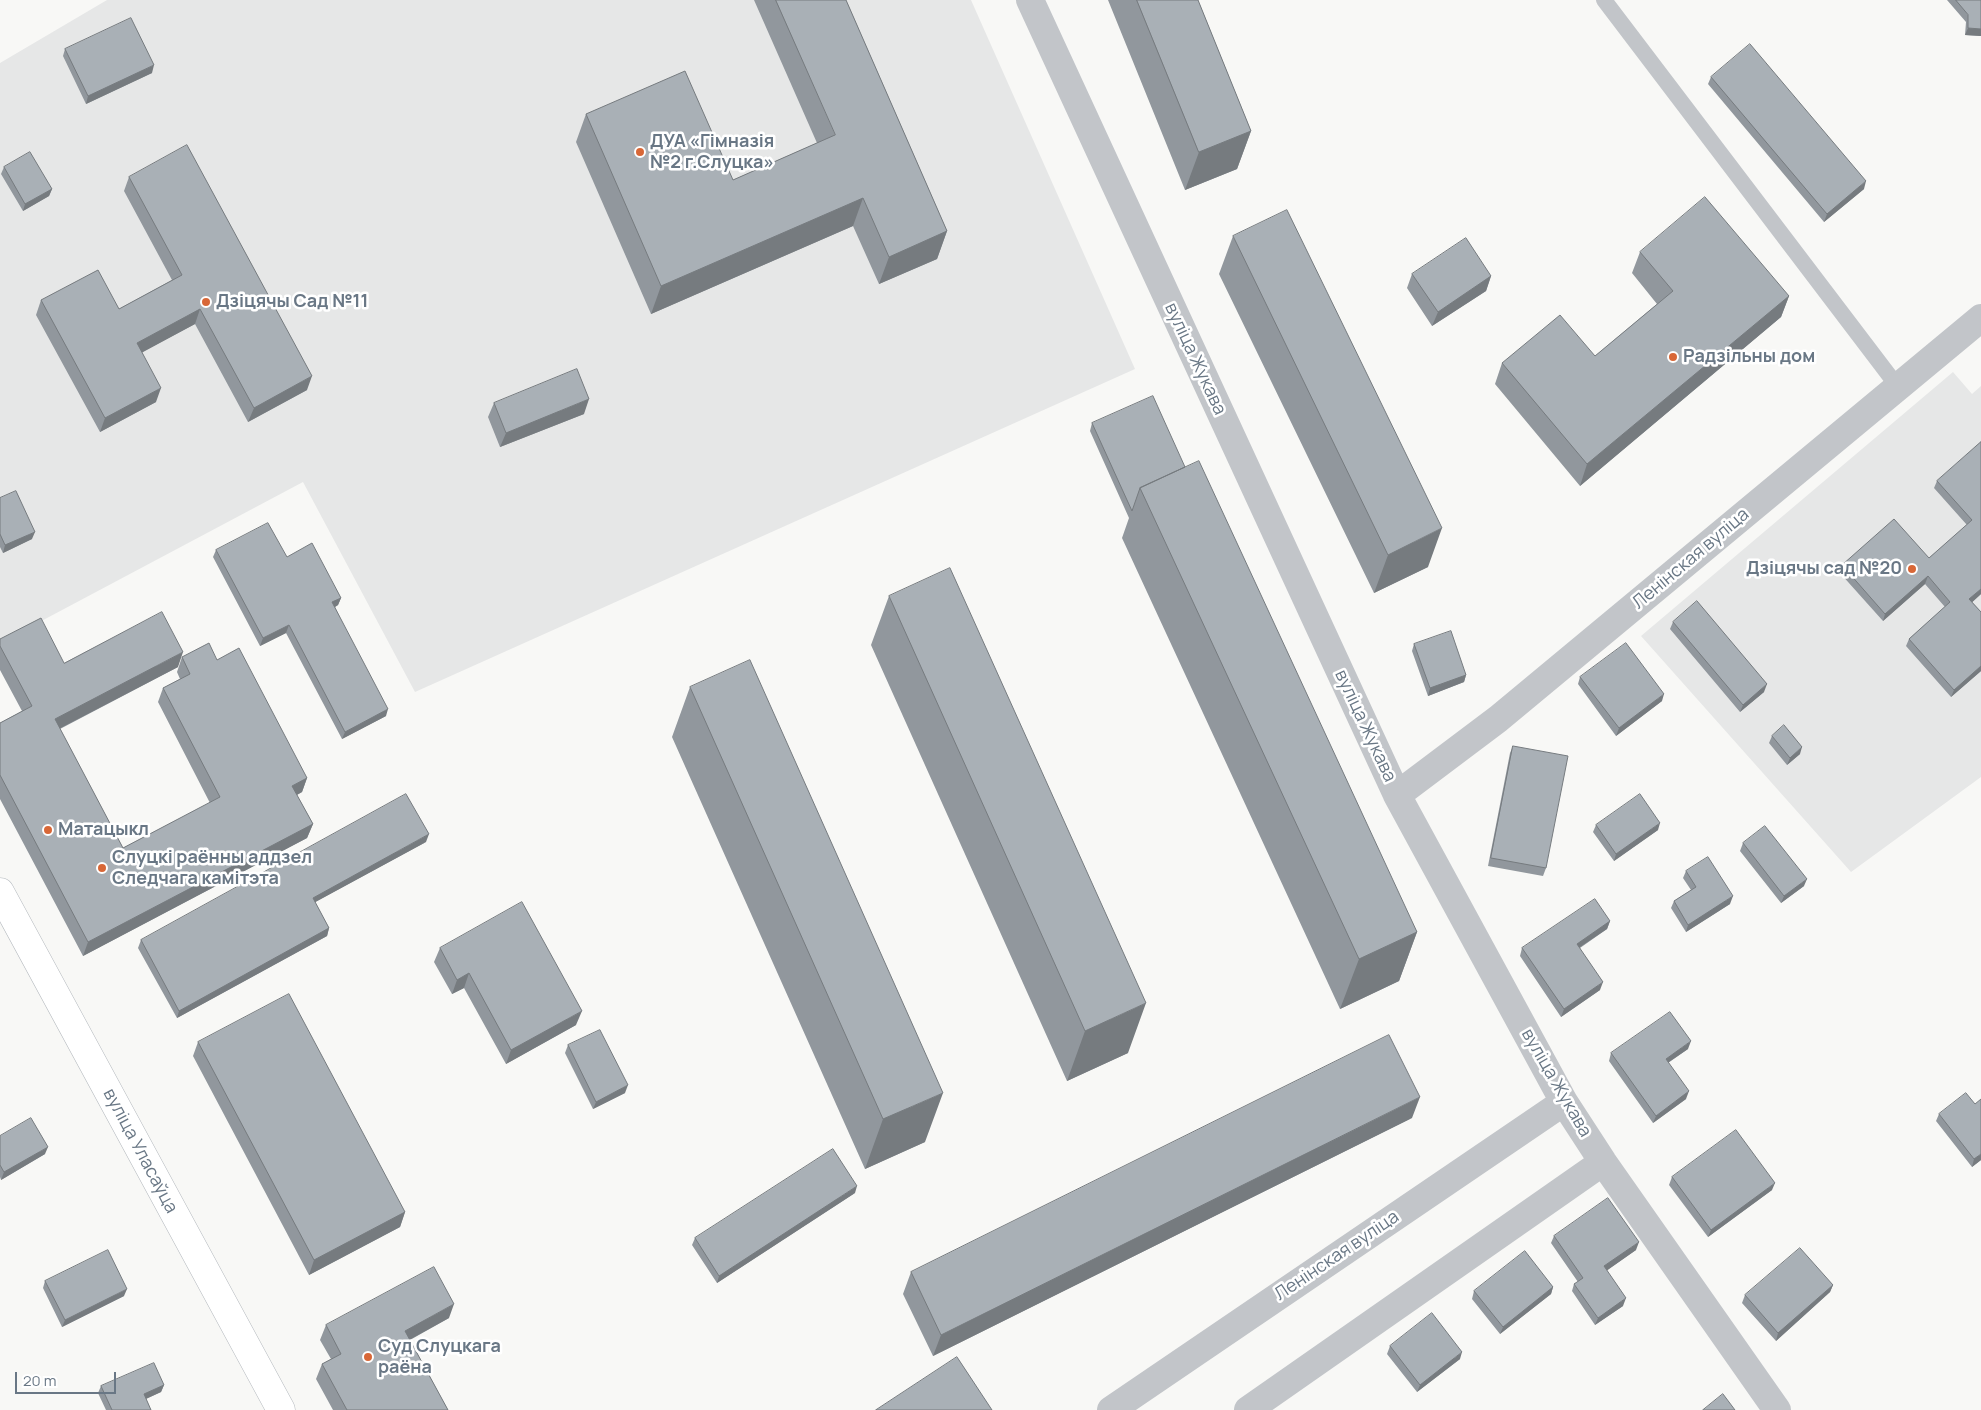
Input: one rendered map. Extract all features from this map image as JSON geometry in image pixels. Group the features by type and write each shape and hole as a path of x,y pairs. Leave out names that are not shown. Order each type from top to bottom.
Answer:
{"main road":[{"name":"вуліца Уласаўца","path":"0,892 281,1410"}],"street":[{"name":"вуліца Жукава","path":"1030,0 1397,795 1564,1102 1603,1162 1777,1410"},
{"name":"Ленінская вуліца","path":"1397,795 1498,719 1981,318"},
{"name":"Ленінская вуліца","path":"1111,1410 1564,1102"},
{"path":"1248,1410 1603,1162"}],"lane":[{"path":"1604,0 1898,387"}],"shaded area":[{"path":"107,0 971,0 1135,369 415,692 303,482 0,643 0,63"},
{"path":"1953,372 1972,394 1981,386 1981,777 1851,872 1641,636"}],"building":[{"name":"ДУА «Гімназія №2 г.Слуцка»","path":"776,0 846,0 947,231 889,257 863,198 661,286 586,114 685,71 733,180 835,135"},
{"path":"1137,0 1198,0 1251,131 1199,152"},
{"path":"1956,0 1981,0 1981,29 1968,28 1968,15"},
{"path":"131,18 154,65 88,96 65,49"},
{"path":"1750,44 1866,181 1827,214 1711,77"},
{"name":"Дзіцячы Сад №11","path":"187,145 312,376 254,408 200,309 137,343 161,388 105,418 41,300 98,270 119,309 182,275 129,177"},
{"path":"30,152 52,189 25,204 4,167"},
{"name":"Радзільны дом","path":"1705,197 1789,296 1587,464 1502,363 1560,315 1595,356 1673,291 1640,252"},
{"path":"1287,210 1442,528 1388,555 1233,236"},
{"path":"1466,238 1491,276 1438,312 1412,274"},
{"path":"577,369 589,399 506,433 494,403"},
{"path":"1153,396 1185,467 1140,488 1132,511 1092,423"},
{"name":"Дзіцячы сад №20","path":"1981,442 1981,589 1969,599 1981,612 1981,666 1954,690 1909,639 1950,602 1928,576 1885,614 1842,565 1894,519 1929,558 1972,520 1937,481"},
{"path":"1199,461 1417,932 1359,959 1140,488"},
{"path":"16,491 35,532 5,545 0,534 0,498"},
{"path":"268,523 287,557 312,543 341,598 332,602 388,709 345,732 289,625 263,638 216,550"},
{"path":"950,568 1146,1003 1085,1031 889,596"},
{"path":"1697,601 1767,684 1743,705 1673,622"},
{"path":"162,612 183,652 55,719 123,848 220,797 163,688 190,674 182,657 209,643 217,660 239,648 307,778 292,786 313,824 88,942 0,775 0,723 32,706 0,646 0,639 41,618 64,663"},
{"path":"1451,631 1466,675 1430,688 1414,644"},
{"path":"1626,643 1664,694 1619,728 1580,677"},
{"path":"750,660 943,1093 883,1119 690,687"},
{"path":"1784,725 1802,747 1790,758 1772,736"},
{"path":"1513,746 1568,756 1546,868 1491,858"},
{"path":"406,794 429,834 313,898 329,928 179,1011 141,940"},
{"path":"1640,794 1660,823 1616,854 1596,825"},
{"path":"1765,826 1807,879 1784,896 1743,843"},
{"path":"1708,857 1733,896 1688,925 1674,901 1696,887 1686,871"},
{"path":"1595,899 1610,921 1577,944 1603,982 1564,1009 1522,948"},
{"path":"522,902 582,1011 511,1050 469,973 457,980 440,948"},
{"path":"289,994 405,1212 314,1260 198,1042"},
{"path":"1670,1012 1691,1041 1666,1059 1689,1091 1656,1116 1611,1053"},
{"path":"600,1030 628,1085 596,1102 568,1045"},
{"path":"1389,1035 1420,1097 941,1335 911,1272"},
{"path":"1966,1093 1975,1104 1981,1099 1981,1154 1974,1159 1939,1114"},
{"path":"31,1118 48,1147 4,1172 0,1165 0,1136"},
{"path":"1736,1130 1775,1183 1711,1230 1672,1177"},
{"path":"833,1149 857,1186 719,1276 695,1238"},
{"path":"1608,1198 1639,1242 1604,1266 1626,1298 1598,1318 1574,1284 1583,1278 1554,1236"},
{"path":"1800,1248 1833,1285 1778,1333 1745,1295"},
{"path":"108,1250 127,1289 65,1320 45,1281"},
{"path":"1525,1251 1553,1287 1503,1327 1474,1291"},
{"name":"Суд Слуцкага раёна","path":"434,1267 454,1304 405,1331 448,1410 347,1410 322,1364 341,1354 326,1325"},
{"path":"1432,1313 1462,1352 1420,1385 1390,1346"},
{"path":"957,1357 992,1410 876,1410"},
{"path":"154,1363 164,1385 144,1394 151,1410 112,1410 101,1386"},
{"path":"1723,1394 1735,1410 1703,1410"}],"place":[{"name":"ДУА «Гімназія №2 г.Слуцка»","path":"640,152"},
{"name":"Дзіцячы Сад №11","path":"206,302"},
{"name":"Радзільны дом","path":"1673,357"},
{"name":"Дзіцячы сад №20","path":"1912,569"},
{"name":"Матацыкл","path":"48,830"},
{"name":"Слуцкі раённы аддзел Следчага камітэта","path":"102,868"},
{"name":"Суд Слуцкага раёна","path":"368,1357"}]}
